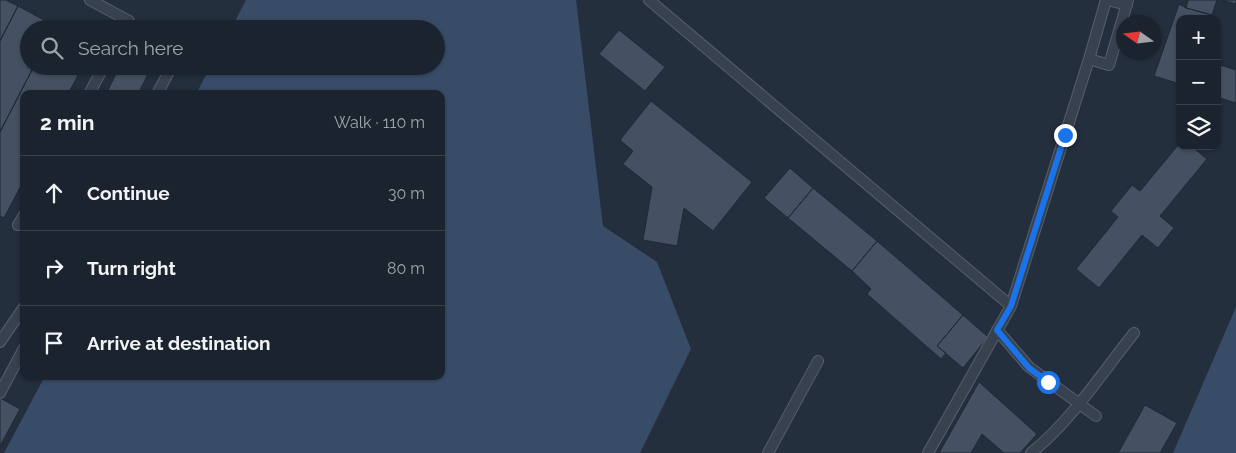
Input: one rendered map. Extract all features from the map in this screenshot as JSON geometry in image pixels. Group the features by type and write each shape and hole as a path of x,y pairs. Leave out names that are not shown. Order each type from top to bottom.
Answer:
{"lane":[{"path":"90,0 126,20"},
{"path":"649,0 1011,306"},
{"path":"928,453 1011,306 1107,0 1128,2 1109,65 1089,59"},
{"path":"91,90 99,75"},
{"path":"159,90 167,75"},
{"path":"18,225 20,221"},
{"path":"0,342 20,314"},
{"path":"997,330 1029,368 1096,416"},
{"path":"1031,453 1044,442 1079,404 1134,333"},
{"path":"0,393 20,356"},
{"path":"768,453 818,361"}],"water":[{"path":"246,0 576,0 603,226 657,262 691,349 640,453 4,453 43,380 445,380 445,90 198,90 206,75 445,75 445,20 236,20"},
{"path":"1236,307 1236,453 1173,453"}],"building":[{"path":"0,0 6,0 18,6 0,41"},
{"path":"1188,0 1217,0 1212,15 1186,8"},
{"path":"1222,0 1236,0 1236,4"},
{"path":"1179,4 1186,8 1212,15 1176,15 1176,83 1154,76"},
{"path":"18,6 44,20 20,20 20,75 29,75 0,132 0,41"},
{"path":"619,30 665,67 645,91 599,54"},
{"path":"1221,65 1236,70 1236,103 1221,98"},
{"path":"29,75 78,75 70,90 22,90"},
{"path":"116,75 148,75 140,90 108,90"},
{"path":"20,93 20,188 4,218 0,216 0,132"},
{"path":"651,101 752,182 713,231 684,208 677,246 643,240 652,187 623,164 633,151 620,140"},
{"path":"1176,148 1176,150 1196,150 1207,159 1160,216 1174,228 1158,248 1142,235 1099,288 1076,269 1118,217 1111,211 1132,185 1140,191"},
{"path":"790,168 813,188 788,218 764,198"},
{"path":"813,188 877,241 852,271 788,218"},
{"path":"877,241 963,315 937,346 946,353 941,359 867,294 871,289 852,271"},
{"path":"963,315 988,337 963,368 937,346"},
{"path":"979,382 1037,434 1020,453 1004,453 982,434 971,453 939,453"},
{"path":"0,398 20,409 0,446"},
{"path":"1145,405 1177,423 1160,453 1118,453"}],"route":[{"path":"1048,382 1029,368 997,330 1011,306 1065,135"}]}
